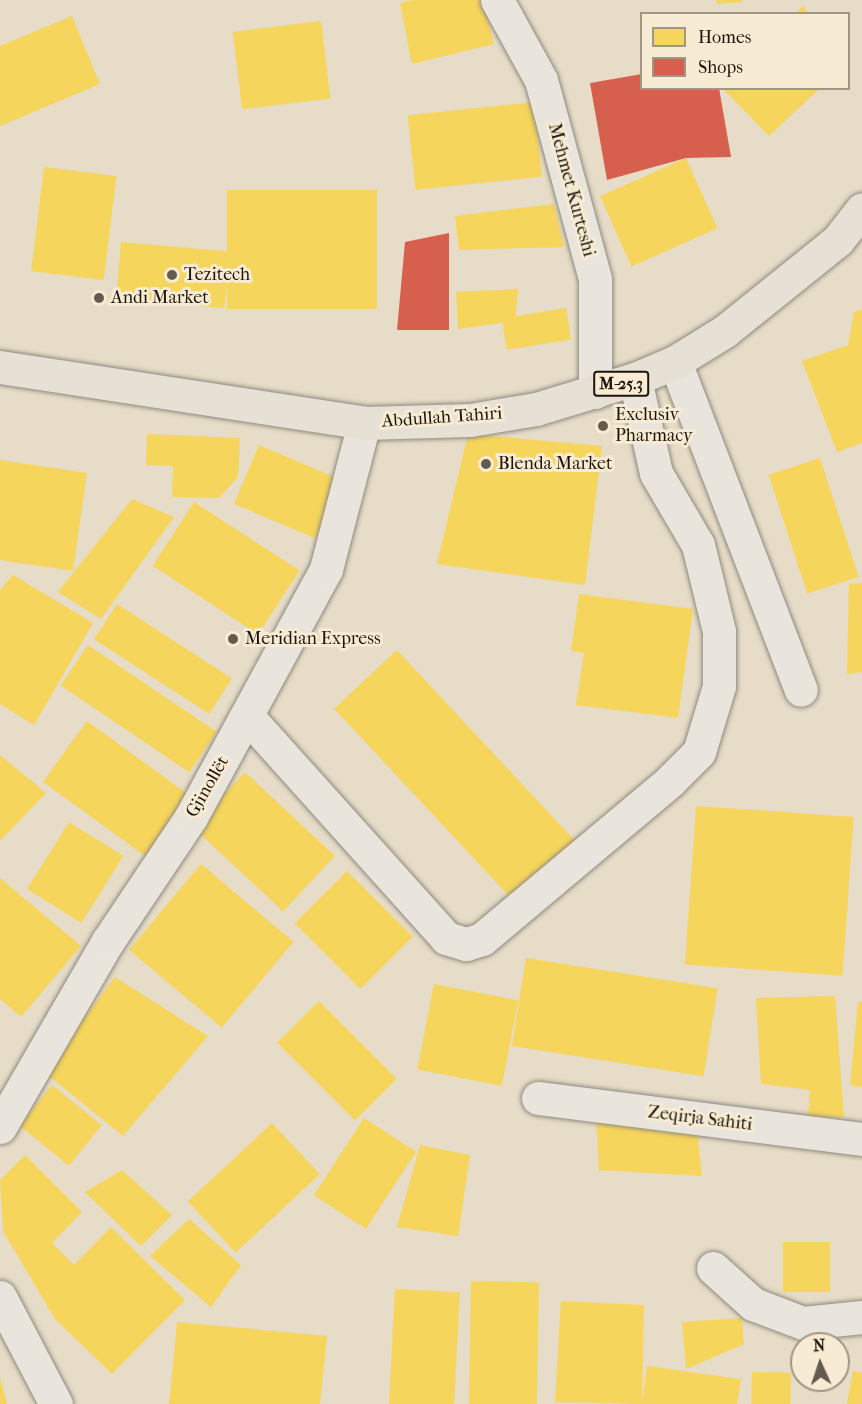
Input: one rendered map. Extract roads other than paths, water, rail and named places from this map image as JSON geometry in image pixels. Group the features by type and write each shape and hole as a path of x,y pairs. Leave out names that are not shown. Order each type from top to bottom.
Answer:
{"main road":[{"name":"Abdullah Tahiri","path":"0,367 364,423 470,420 536,409 635,379 675,362 725,331 850,237 862,209"}],"street":[{"name":"Mehmet Kurteshi","path":"497,0 541,80 595,279 595,392"},
{"path":"675,362 801,690"},
{"path":"248,717 446,938 466,944 482,939 661,789 699,752 719,686 719,631 698,545 656,473 635,379"},
{"name":"Gjinollët","path":"0,1127 108,941 191,817 248,717 326,569 364,423"},
{"name":"Zeqirja Sahiti","path":"538,1098 862,1139"},
{"path":"713,1268 753,1304 803,1323 862,1317"},
{"path":"0,1297 56,1404"}],"place":[{"name":"Tezitech","path":"172,275"},
{"name":"Andi Market","path":"99,298"},
{"name":"Exclusiv Pharmacy","path":"603,426"},
{"name":"Blenda Market","path":"486,464"},
{"name":"Meridian Express","path":"233,639"}]}
